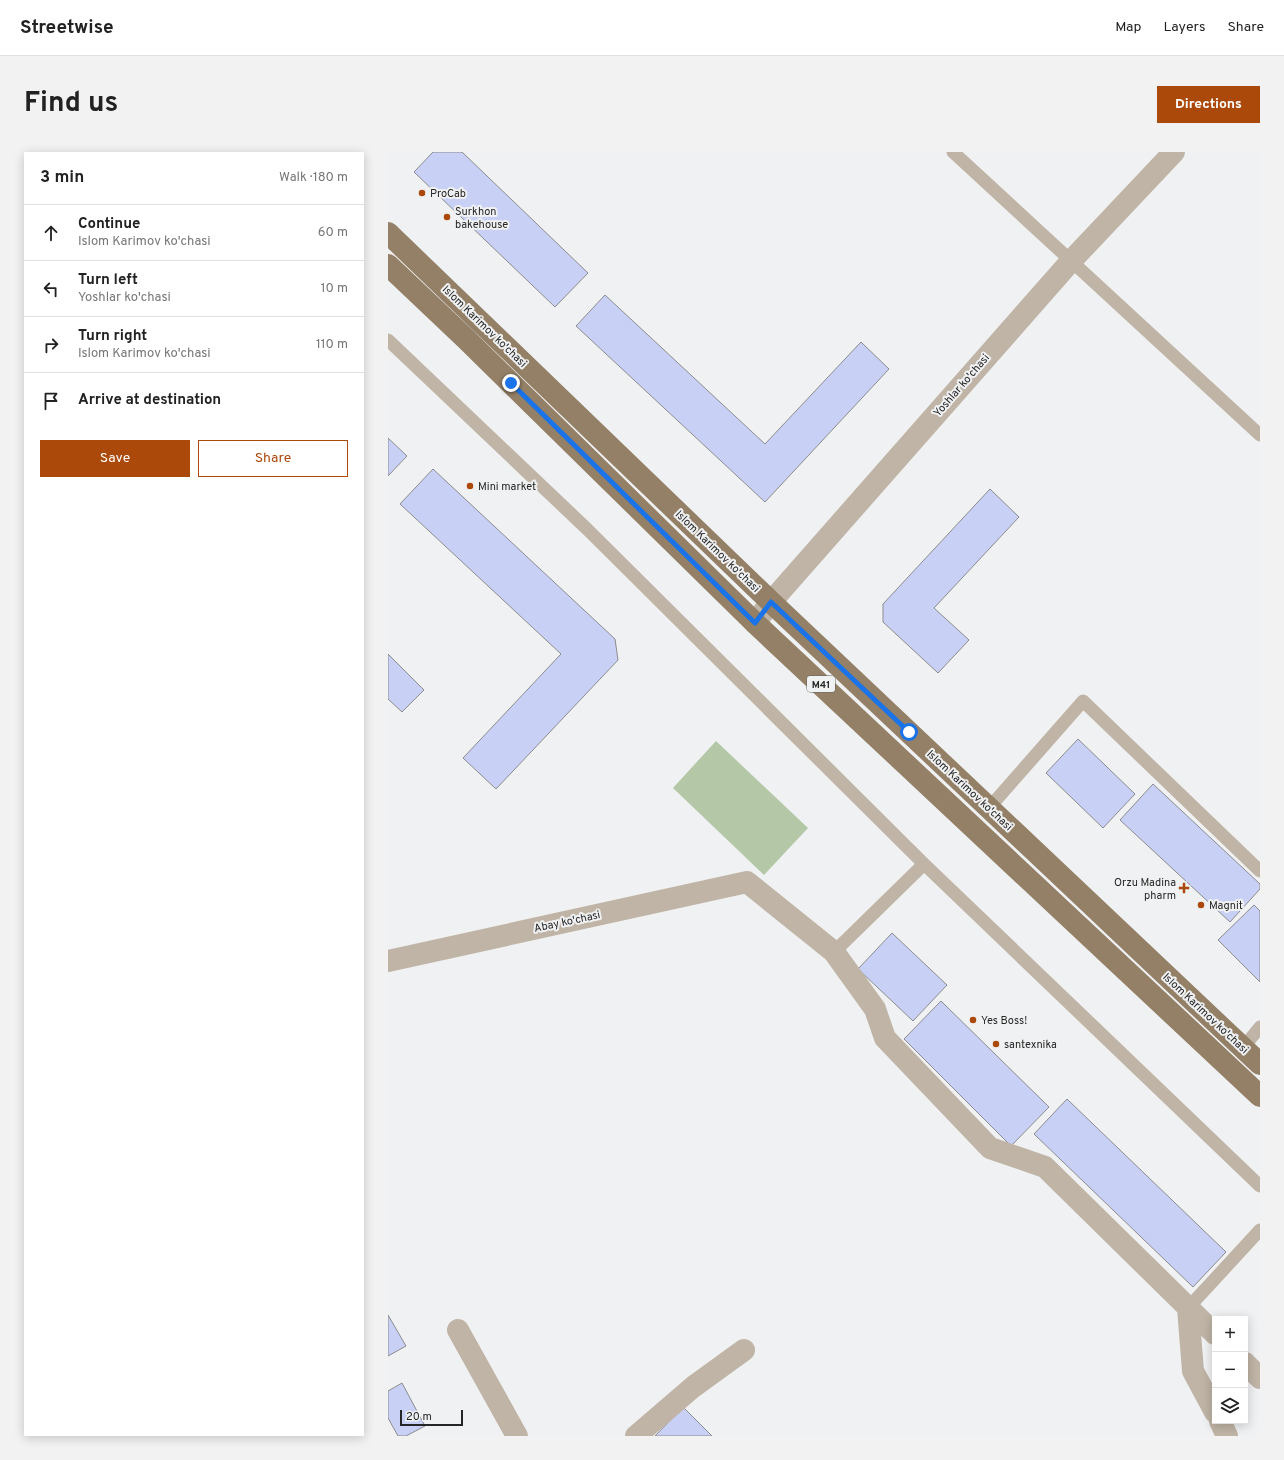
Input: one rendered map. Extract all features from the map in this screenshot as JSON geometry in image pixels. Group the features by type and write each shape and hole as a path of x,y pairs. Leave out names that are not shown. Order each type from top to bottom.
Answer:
{"main road":[{"name":"Islom Karimov ko'chasi","path":"388,233 771,602 1260,1064"},
{"name":"Islom Karimov ko'chasi","path":"388,266 466,339 755,623 1260,1096"}],"street":[{"name":"Yoshlar ko'chasi","path":"755,623 771,602 1071,261 1174,152"},
{"name":"Abay ko'chasi","path":"388,961 747,882 834,952"},
{"path":"834,952 875,1009 885,1038 990,1148 1045,1167 1212,1331"},
{"path":"1188,1308 1193,1371 1220,1427"},
{"path":"458,1330 518,1436"},
{"path":"636,1436 693,1387 744,1350"},
{"path":"1248,1366 1260,1378"}],"lane":[{"path":"953,152 1260,435"},
{"path":"388,340 588,529 924,864 1260,1186"},
{"path":"989,808 1083,701 1260,871"},
{"path":"834,952 924,864"},
{"path":"1243,1048 1260,1027"},
{"path":"1188,1308 1260,1230"}],"green space":[{"path":"716,741 808,828 764,875 673,788"}],"building":[{"path":"433,152 462,152 588,273 555,307 414,172"},
{"path":"605,295 765,444 861,342 889,369 765,502 576,326"},
{"path":"388,438 407,456 388,476"},
{"path":"433,469 615,639 618,660 496,789 463,758 561,654 400,504"},
{"path":"990,489 1019,517 934,608 969,640 938,673 883,622 883,604"},
{"path":"388,654 424,690 402,712 388,699"},
{"path":"1078,739 1135,794 1103,828 1046,773"},
{"path":"1153,784 1260,884 1260,889 1230,922 1120,820"},
{"path":"1254,905 1260,911 1260,982 1218,940"},
{"path":"892,933 947,985 913,1021 858,969"},
{"path":"941,1001 1049,1107 1011,1146 904,1039"},
{"path":"1067,1099 1226,1252 1193,1287 1034,1134"},
{"path":"388,1315 406,1346 388,1356"},
{"path":"402,1383 425,1426 406,1436 398,1436 388,1418 388,1391"},
{"path":"683,1407 712,1436 655,1436"}],"place":[{"name":"ProCab","path":"422,193"},
{"name":"Surkhon bakehouse","path":"447,217"},
{"name":"Mini market","path":"470,486"},
{"name":"Orzu Madina pharm","path":"1184,888"},
{"name":"Magnit","path":"1201,905"},
{"name":"Yes Boss!","path":"973,1020"},
{"name":"santexnika","path":"996,1044"}],"route":[{"path":"511,383 755,623 771,602 909,732"}]}
